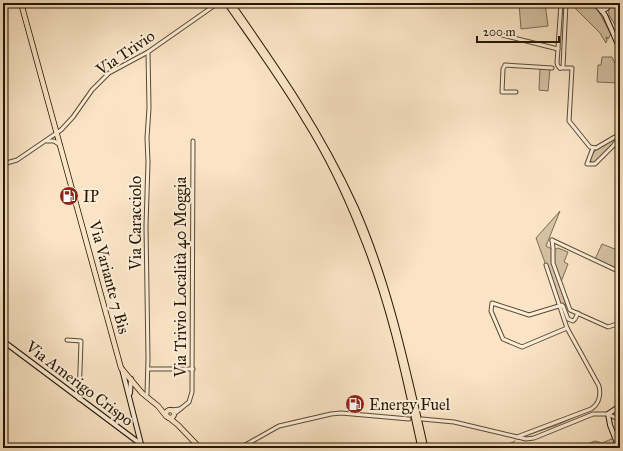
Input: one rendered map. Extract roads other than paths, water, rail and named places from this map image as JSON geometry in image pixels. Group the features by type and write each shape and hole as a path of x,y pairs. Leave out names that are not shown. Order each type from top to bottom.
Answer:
{"highway":[{"path":"227,3 281,80 304,117 331,165 352,210 386,303 399,350 421,448"},
{"path":"231,3 307,115 334,164 355,208 382,278 397,326 425,448"}],"main road":[{"name":"Via Variante 7 Bis","path":"21,3 122,368 167,417 178,425 200,448"},
{"name":"Via Variante 7 Bis","path":"158,406 172,412 178,425"},
{"path":"167,412 172,412 172,418 167,417 167,412"}],"street":[{"name":"Via Trivio","path":"3,164 17,160 62,130 92,90 110,73 148,52 217,3"},
{"path":"560,68 557,63 561,3"},
{"path":"560,68 563,67 566,3"},
{"path":"605,15 606,5 599,6 605,15 620,49"},
{"path":"494,33 558,49"},
{"name":"Via Caracciolo","path":"145,394 148,369 146,226 148,162 147,138 149,108 148,52"},
{"path":"516,92 502,92 503,69 505,65 552,68"},
{"path":"560,68 572,68 570,120 590,147 593,148"},
{"path":"46,141 55,127"},
{"path":"620,135 613,146 595,164 587,164 593,148 620,135"},
{"path":"46,141 54,141 60,146"},
{"name":"Via Trivio Località 40 Moggia","path":"172,412 182,409 189,402 192,396 193,141"},
{"path":"620,272 552,240 553,263 570,310 608,327 620,323"},
{"path":"517,437 587,410 595,406 600,396 600,390 568,328 546,265"},
{"path":"560,305 530,315 492,303 491,311 502,339 522,346 568,328"},
{"path":"560,305 563,306 570,321 576,319 578,313"},
{"path":"67,340 81,341 79,399"},
{"name":"Via Amerigo Crispo","path":"3,341 142,447"},
{"path":"122,368 142,447"},
{"path":"148,369 193,369"},
{"path":"126,383 127,380 131,379"},
{"path":"130,398 131,379"},
{"path":"130,398 134,391 145,394"},
{"path":"608,414 620,406"},
{"path":"587,410 588,415"},
{"path":"240,448 280,426 331,414 341,413 409,419"},
{"path":"608,414 610,425 619,448"},
{"path":"422,419 454,422 526,439 534,438 588,415 608,414 620,420"}],"waterway":[{"path":"525,436 557,425 584,413"},
{"path":"501,448 515,441"}],"place":[{"name":"IP","path":"69,196"},
{"name":"Energy Fuel","path":"355,404"}]}
